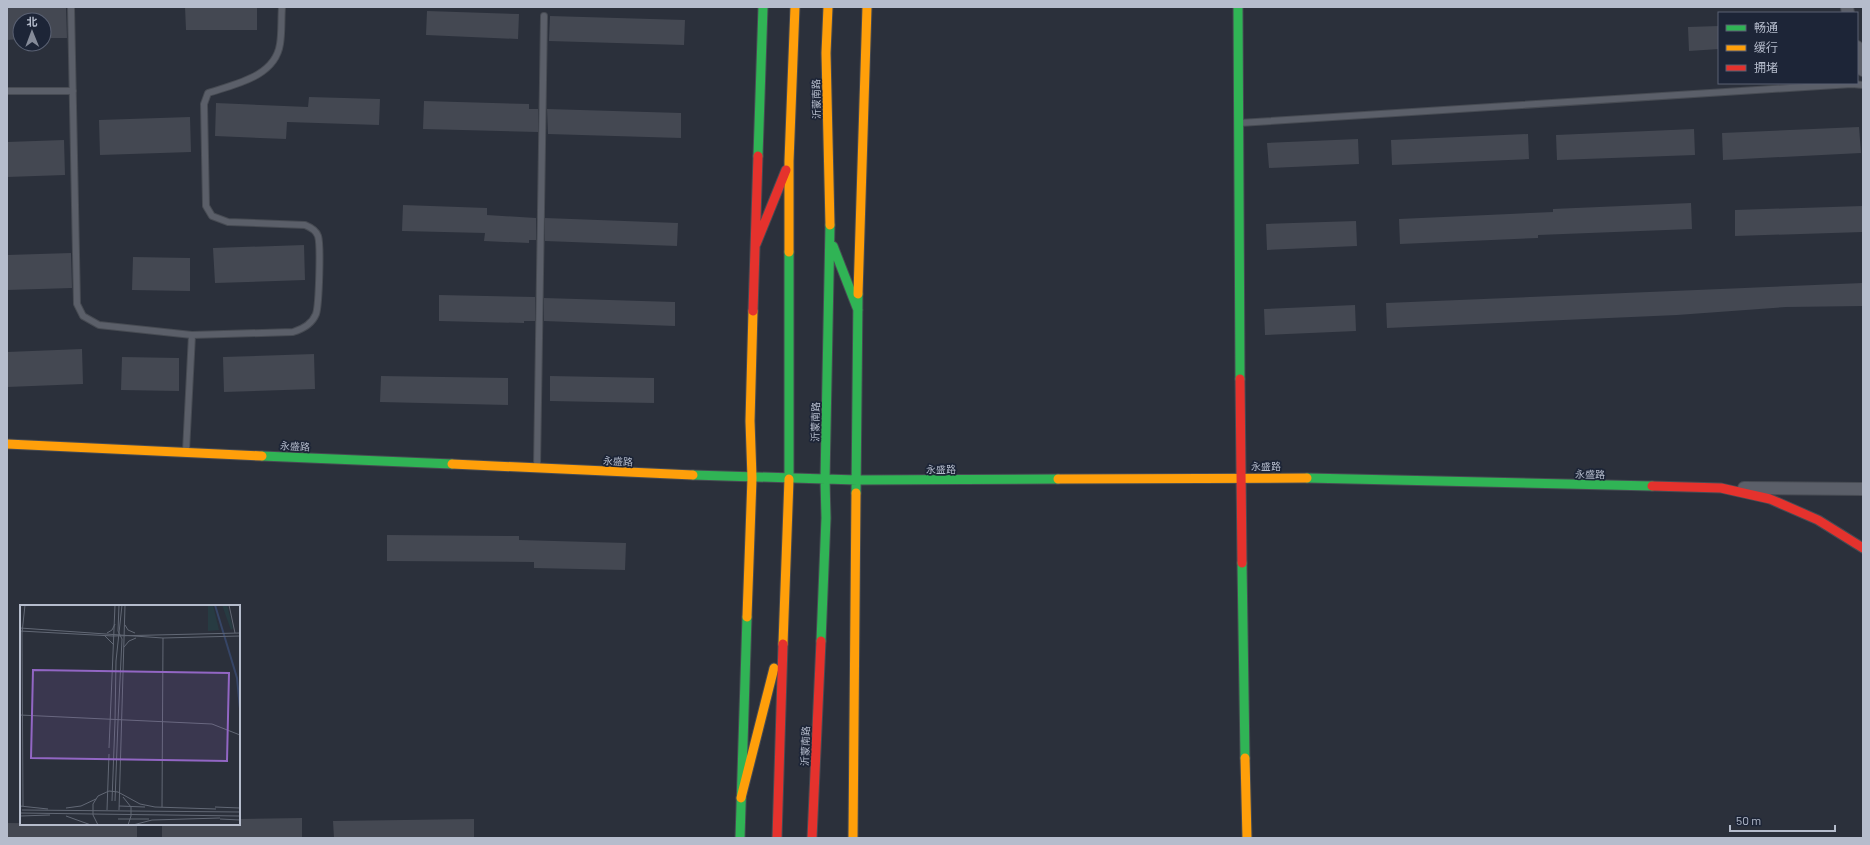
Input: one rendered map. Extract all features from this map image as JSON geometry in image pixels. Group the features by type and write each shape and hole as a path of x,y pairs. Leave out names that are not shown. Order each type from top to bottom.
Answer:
{"main road":[{"path":"740,838 752,478 750,421 763,7"},
{"path":"777,838 789,479 790,161 795,7"},
{"name":"沂蒙南路","path":"812,838 826,518 825,480 830,238 826,53 828,7"},
{"path":"853,838 858,310 867,7"},
{"path":"1238,7 1237,123 1240,477 1247,838"},
{"path":"756,244 790,161"},
{"path":"830,238 858,310"},
{"name":"永盛路","path":"7,444 537,469 825,480 1240,477 1721,488 1770,499 1818,520 1863,548"},
{"path":"741,798 784,626"}],"street":[{"path":"1858,51 1863,70"},
{"path":"1721,488 1863,489"}],"lane":[{"path":"71,7 78,304 83,316 99,325 192,335 293,332 306,328 316,313 320,253 318,236 311,228 305,224 228,222 212,216 206,206 204,104 208,93 254,78 272,63 280,45 282,7"},
{"path":"537,469 544,16"},
{"path":"1237,123 1863,84"},
{"path":"7,91 73,91"},
{"path":"186,452 192,335"}],"building":[{"path":"7,7 66,7 67,38 52,38 52,12 12,12 12,40 7,40"},
{"path":"185,7 257,7 257,30 186,30"},
{"path":"427,11 519,14 518,39 426,35"},
{"path":"550,16 685,20 684,45 549,41"},
{"path":"1718,26 1718,49 1689,51 1688,27"},
{"path":"309,97 380,99 379,125 287,122 286,139 215,136 216,103 308,107"},
{"path":"424,101 529,104 529,109 538,109 538,132 423,129"},
{"path":"547,109 681,113 681,138 548,134"},
{"path":"190,117 191,152 100,155 99,120"},
{"path":"1859,127 1861,153 1723,160 1722,133"},
{"path":"1694,129 1695,155 1557,160 1556,135"},
{"path":"1528,134 1529,159 1392,165 1391,140"},
{"path":"1358,139 1359,164 1269,168 1267,143"},
{"path":"64,140 65,175 7,177 7,142"},
{"path":"1691,203 1692,229 1538,235 1538,238 1400,244 1399,219 1553,212 1553,209"},
{"path":"403,205 487,208 487,215 536,218 536,240 529,240 529,243 484,241 485,233 402,231"},
{"path":"1863,206 1863,232 1735,236 1735,210"},
{"path":"545,218 678,223 677,246 545,241"},
{"path":"1356,221 1357,246 1267,250 1266,224"},
{"path":"304,245 305,280 215,283 213,248"},
{"path":"71,253 72,288 7,290 7,255"},
{"path":"133,257 190,258 190,291 132,290"},
{"path":"1863,283 1863,306 1786,307 1677,315 1387,328 1386,303"},
{"path":"439,295 535,297 535,321 524,321 524,323 439,321"},
{"path":"544,298 675,302 675,326 544,321"},
{"path":"1355,305 1356,331 1265,335 1264,309"},
{"path":"82,349 83,384 7,387 7,352"},
{"path":"314,354 315,389 224,392 223,357"},
{"path":"122,357 179,358 179,391 121,390"},
{"path":"381,376 508,378 508,405 380,402"},
{"path":"550,376 654,378 654,403 550,401"},
{"path":"387,535 519,536 519,540 626,543 625,570 534,568 534,562 387,561"},
{"path":"302,818 302,838 162,838 162,825 240,825 240,819"},
{"path":"474,819 474,838 334,838 333,821"},
{"path":"7,823 20,823 20,825 137,825 137,838 7,838"}],"traffic: fast":[{"path":"758,156 763,7"},
{"path":"1238,7 1240,379"},
{"path":"825,480 830,225"},
{"path":"833,246 858,310"},
{"path":"789,252 789,479"},
{"path":"856,493 858,294"},
{"path":"262,456 452,464"},
{"path":"693,475 857,480 1058,479"},
{"path":"1307,478 1652,486"},
{"path":"821,641 826,518 825,480"},
{"path":"1242,563 1245,758"},
{"path":"740,838 747,617"}],"traffic: slow":[{"path":"789,252 789,161 795,7"},
{"path":"828,7 826,53 830,225"},
{"path":"858,294 867,7"},
{"path":"747,617 752,478 750,421 753,311"},
{"path":"7,444 262,456"},
{"path":"452,464 693,475"},
{"path":"1058,479 1307,478"},
{"path":"783,644 789,479"},
{"path":"853,838 856,493"},
{"path":"741,798 774,668"},
{"path":"1245,758 1247,838"}],"traffic: jam":[{"path":"753,311 758,156"},
{"path":"756,244 786,170"},
{"path":"1240,379 1242,563"},
{"path":"1652,486 1721,488 1770,499 1818,520 1863,548"},
{"path":"812,838 821,641"},
{"path":"777,838 783,644"}]}
